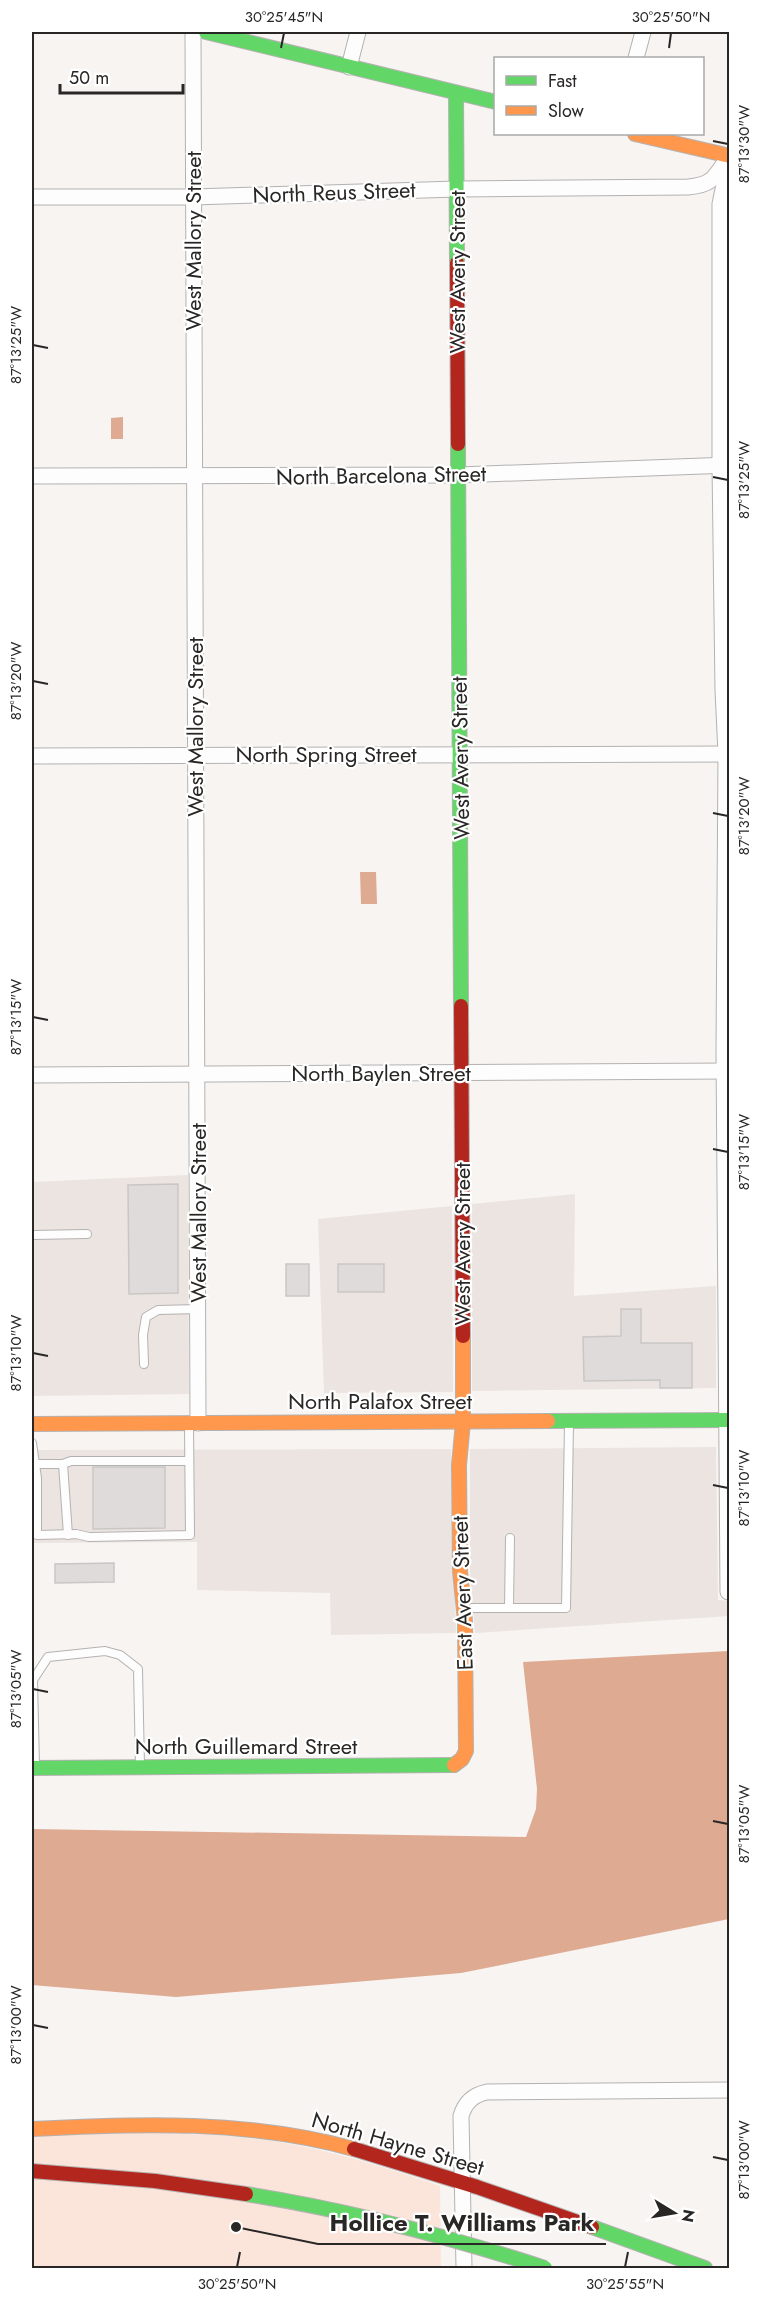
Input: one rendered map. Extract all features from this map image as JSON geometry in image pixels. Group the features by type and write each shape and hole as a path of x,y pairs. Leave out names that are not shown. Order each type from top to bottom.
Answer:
{"main road":[{"path":"206,32 494,102"},
{"name":"West Avery Street","path":"456,93 463,1422"},
{"path":"639,135 729,156"},
{"name":"North Palafox Street","path":"32,1424 728,1420"},
{"name":"East Avery Street","path":"459,1762 466,1751 459,1465 463,1422"},
{"name":"North Guillemard Street","path":"33,1768 452,1766 459,1762"},
{"name":"North Hayne Street","path":"32,2129 147,2122 256,2129 316,2139 375,2154 462,2182 705,2268"},
{"path":"32,2171 173,2183 326,2208 493,2250 545,2268"}],"street":[{"name":"West Mallory Street","path":"193,32 198,1309 194,1423"},
{"path":"349,67 358,32"},
{"path":"636,57 643,32"},
{"name":"North Reus Street","path":"32,197 193,197 456,189 704,186 718,174 729,156"},
{"path":"728,1592 728,754 723,690 725,465 720,204 729,156"},
{"name":"North Barcelona Street","path":"32,476 459,475 725,465"},
{"name":"North Spring Street","path":"32,756 728,754"},
{"name":"North Baylen Street","path":"32,1075 727,1071"},
{"path":"464,2268 461,2116 469,2100 477,2094 487,2092 729,2090"}],"lane":[{"path":"32,1235 87,1234"},
{"path":"144,1364 143,1335 146,1317 158,1310 198,1309"},
{"path":"464,1608 566,1608 569,1421"},
{"path":"32,1443 37,1478 37,1535 68,1534 89,1537 190,1535 189,1461 194,1423"},
{"path":"35,1464 63,1464 71,1461 189,1461"},
{"path":"63,1464 68,1534"},
{"path":"509,1608 510,1538"},
{"path":"33,1768 33,1680 48,1658 105,1651 120,1655 138,1669 140,1768"}],"shaded area":[{"path":"123,417 123,439 111,439 111,418"},
{"path":"360,872 376,872 377,904 361,904"},
{"path":"188,1175 189,1394 32,1396 32,1182"},
{"path":"575,1194 574,1296 716,1286 716,1388 472,1391 472,1204"},
{"path":"452,1206 453,1392 324,1393 318,1219"},
{"path":"716,1447 718,1600 729,1601 729,1616 475,1633 470,1571 470,1449"},
{"path":"451,1449 456,1633 331,1635 330,1593 197,1590 197,1542 32,1543 32,1450"},
{"path":"729,1651 729,1919 461,1973 176,1997 32,1985 32,1829 526,1837 536,1809 537,1789 523,1662"},
{"path":"130,2132 220,2135 274,2141 346,2157 440,2186 441,2268 32,2268 32,2136"}],"building":[{"path":"178,1184 178,1293 129,1294 128,1185"},
{"path":"286,1264 309,1264 309,1296 286,1296"},
{"path":"338,1264 384,1264 384,1292 338,1292"},
{"path":"621,1309 641,1309 641,1343 692,1343 692,1388 660,1388 660,1380 584,1381 583,1337 621,1336"},
{"path":"93,1467 165,1467 165,1528 93,1529"},
{"path":"114,1563 114,1582 55,1583 55,1564"}],"traffic: fast":[{"path":"206,32 494,102"},
{"path":"456,93 457,263"},
{"path":"458,444 461,1006"},
{"path":"548,1421 730,1420"},
{"path":"32,1768 454,1765"},
{"path":"246,2194 397,2225 545,2268"},
{"path":"592,2227 705,2268"}],"traffic: slow":[{"path":"639,135 730,156"},
{"path":"454,1765 462,1759 466,1751 465,1621 460,1571 459,1465 463,1422 463,1336"},
{"path":"32,1424 548,1421"},
{"path":"32,2129 154,2125 234,2128 274,2133 354,2149"}],"traffic: jam":[{"path":"457,263 458,444"},
{"path":"461,1006 463,1336"},
{"path":"354,2149 477,2187 592,2227"},
{"path":"32,2171 155,2181 246,2194"}],"place":[{"name":"Hollice T. Williams Park","path":"236,2227"}]}
